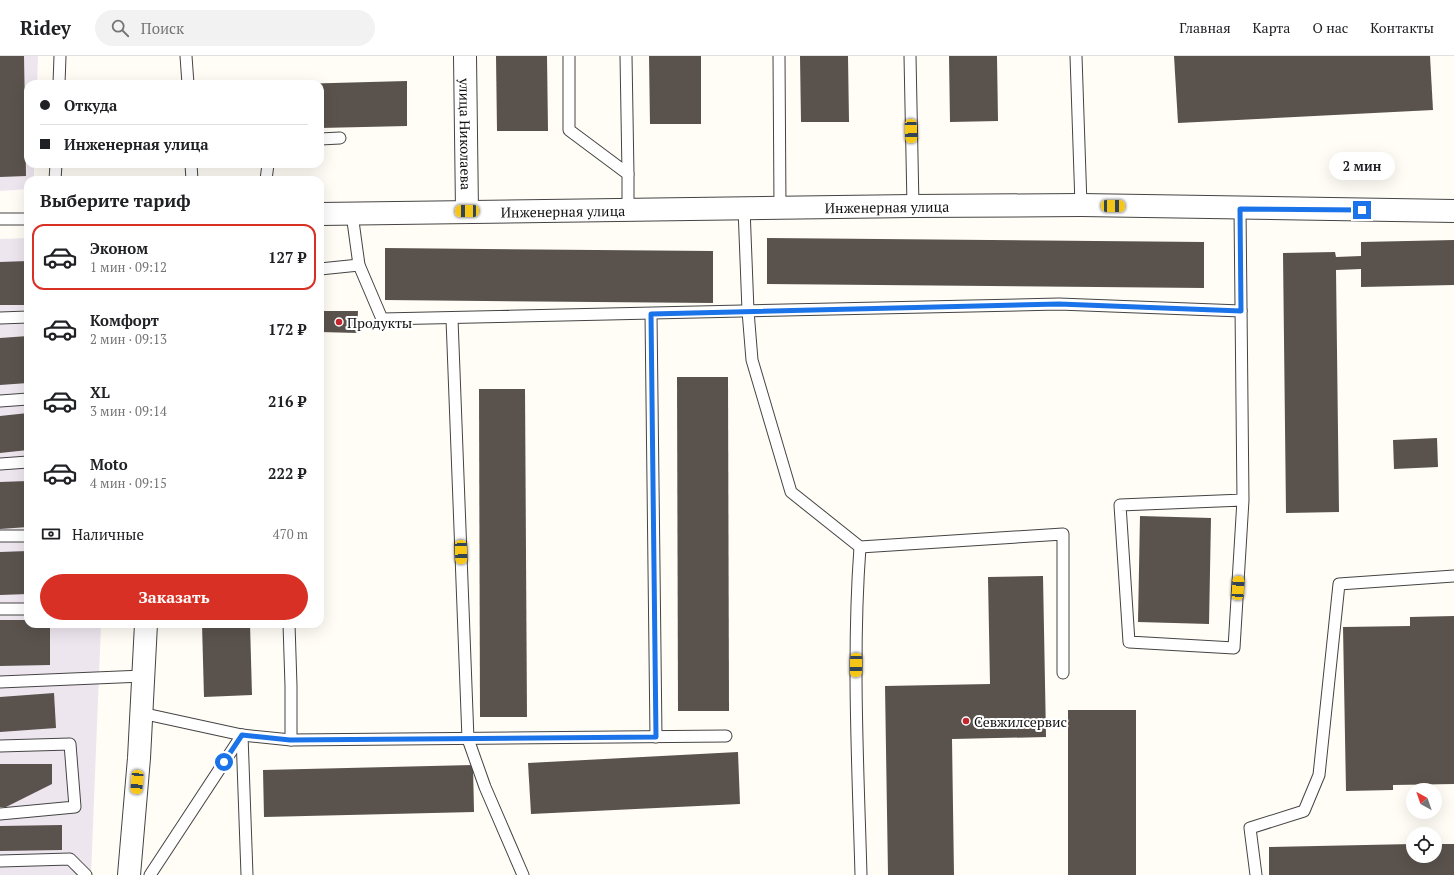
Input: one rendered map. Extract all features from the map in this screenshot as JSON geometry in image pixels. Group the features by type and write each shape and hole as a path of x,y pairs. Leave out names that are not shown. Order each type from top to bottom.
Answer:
{"street":[{"name":"улица Николаева","path":"465,56 467,211"},
{"name":"Инженерная улица","path":"324,214 913,206 1081,206 1454,211"},
{"path":"129,875 139,758 146,628"}],"lane":[{"path":"59,80 60,56"},
{"path":"186,56 188,80"},
{"path":"569,56 569,130 628,174"},
{"path":"626,56 628,209"},
{"path":"779,56 780,207"},
{"path":"910,56 913,206"},
{"path":"1076,56 1081,206"},
{"path":"324,139 340,138"},
{"path":"744,208 748,311 752,360 791,492 860,547 1063,534 1063,673"},
{"path":"1240,209 1243,500 1234,648 1129,642 1120,505 1243,500"},
{"path":"352,214 359,265 382,319 452,319 1059,304 1241,311"},
{"path":"0,219 24,219"},
{"path":"324,269 359,265"},
{"path":"651,314 656,737"},
{"path":"0,318 24,317"},
{"path":"452,319 468,739 485,787 523,875"},
{"path":"0,401 24,399"},
{"path":"0,464 24,462"},
{"path":"0,536 24,536"},
{"path":"860,547 857,590 855,695 861,875"},
{"path":"1256,875 1250,828 1304,811 1319,775 1339,584 1454,576"},
{"path":"0,609 24,610"},
{"path":"289,628 291,686 290,740"},
{"path":"0,682 143,676"},
{"path":"141,713 242,735 290,740 726,736"},
{"path":"150,875 242,735"},
{"path":"242,735 247,875"},
{"path":"0,746 70,744 75,807 0,814"},
{"path":"0,861 70,859 86,875"}],"shaded area":[{"path":"0,56 38,56 37,80 24,80 24,168 34,168 34,176 24,176 24,189 0,191"},
{"path":"24,238 24,628 101,628 91,875 0,875 0,239"}],"building":[{"path":"0,56 24,56 24,168 26,168 26,176 0,177"},
{"path":"496,56 547,56 548,131 497,131"},
{"path":"649,56 701,56 701,124 650,124"},
{"path":"800,56 848,56 849,122 801,122"},
{"path":"949,56 997,56 998,121 950,122"},
{"path":"1174,56 1430,56 1433,110 1178,123"},
{"path":"407,81 407,126 324,128 324,83"},
{"path":"767,238 1204,242 1204,288 767,284"},
{"path":"1454,240 1454,285 1361,287 1361,269 1336,270 1339,512 1286,513 1283,253 1335,252 1336,257 1361,256 1361,242"},
{"path":"385,248 713,251 713,303 385,300"},
{"path":"24,261 24,305 0,305 0,262"},
{"name":"Продукты","path":"324,311 358,311 357,333 324,332"},
{"path":"24,336 24,383 0,385 0,338"},
{"path":"677,377 728,377 729,711 678,711"},
{"path":"479,389 525,389 527,717 480,717"},
{"path":"24,413 24,450 0,453 0,416"},
{"path":"1437,438 1438,467 1394,469 1393,440"},
{"path":"24,481 24,527 0,529 0,482"},
{"path":"1140,516 1211,518 1209,624 1138,622"},
{"path":"24,551 24,594 0,595 0,552"},
{"name":"Севжилсервис","path":"1043,576 1046,737 952,739 954,875 888,875 885,686 990,684 988,577"},
{"path":"1454,616 1454,784 1406,783 1406,785 1393,785 1393,790 1346,791 1343,627 1410,626 1410,617"},
{"path":"0,620 24,620 24,628 50,628 50,665 0,666"},
{"path":"202,628 250,628 252,695 204,697"},
{"path":"54,693 56,728 0,732 0,697"},
{"path":"1068,710 1136,710 1136,875 1068,875"},
{"path":"738,752 740,804 531,814 528,763"},
{"path":"0,764 52,764 52,784 6,807 0,807"},
{"path":"473,765 474,812 264,817 263,770"},
{"path":"62,825 62,850 0,851 0,826"},
{"path":"1406,844 1406,863 1442,863 1442,844 1454,844 1454,875 1269,875 1269,847"}],"place":[{"name":"Продукты","path":"339,322"},
{"name":"Севжилсервис","path":"966,721"}],"route":[{"path":"224,762 242,735 290,740 656,737 651,314 1059,304 1241,311 1240,209 1362,210"}]}
